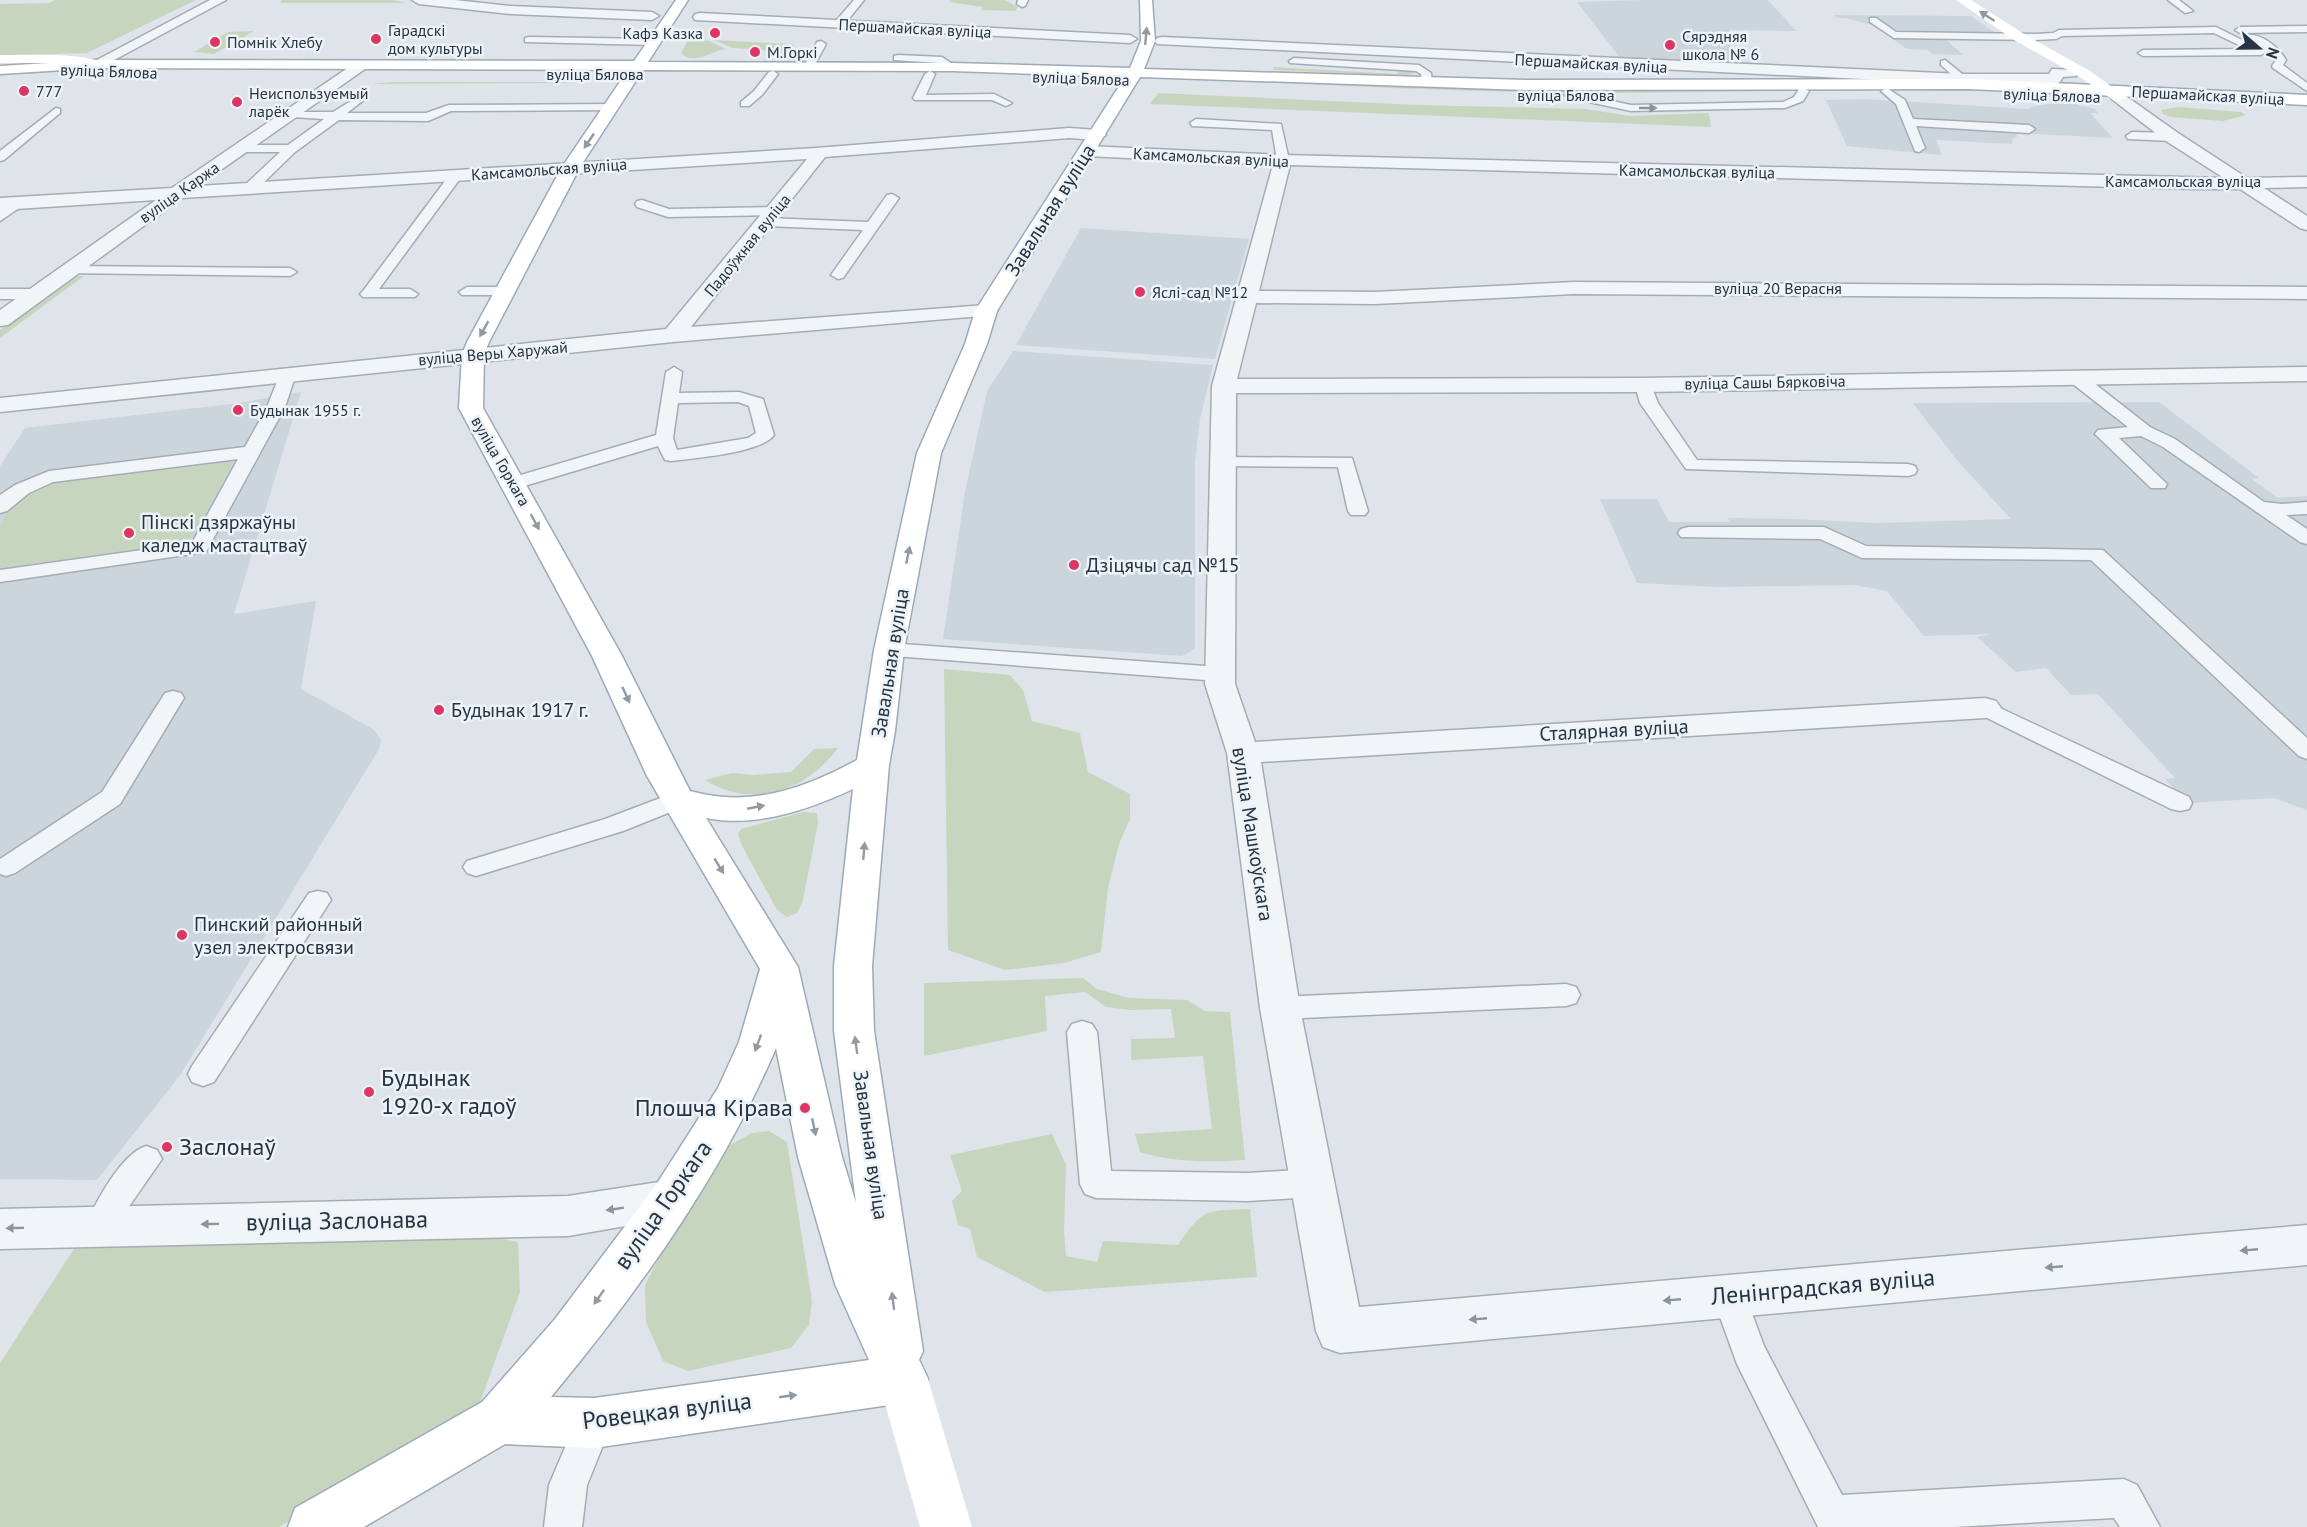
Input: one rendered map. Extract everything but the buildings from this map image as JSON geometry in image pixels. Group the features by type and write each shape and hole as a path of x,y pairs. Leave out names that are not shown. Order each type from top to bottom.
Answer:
{"main road":[{"name":"вуліца Горкага","path":"682,0 571,167 505,291 473,355 471,408 607,656 664,776 779,967 820,1157 858,1284 903,1379"},
{"name":"Завальная вуліца","path":"903,1379 854,1031 853,966 872,765 879,731 889,650 929,453 976,344 986,311 1134,75 1148,41 1146,0"},
{"path":"1962,0 2019,37 2114,93"},
{"name":"вуліца Бялова","path":"6,59 60,59 90,68"},
{"name":"вуліца Бялова","path":"0,70 90,68 636,70 809,66 952,67 1134,75 1612,86 1965,81 2114,93"},
{"name":"вуліца Бялова","path":"636,70 773,74 1134,75 1356,91 1570,95 1803,91 2114,93"},
{"name":"Першамайская вуліца","path":"2114,93 2307,100"},
{"name":"Першамайская вуліца","path":"2114,93 2307,107"},
{"path":"678,799 712,808 742,810 790,801 846,780 872,765"},
{"name":"вуліца Горкага","path":"500,1419 572,1335 672,1199 735,1096 759,1042 779,967"},
{"path":"903,1379 946,1527"},
{"name":"Ровецкая вуліца","path":"500,1419 594,1423 903,1379"},
{"path":"314,1527 500,1419"}],"street":[{"path":"90,68 220,0"},
{"path":"419,0 454,5 652,16"},
{"path":"546,11 567,0"},
{"name":"Першамайская вуліца","path":"700,17 1130,39"},
{"path":"1251,47 1257,29"},
{"name":"Першамайская вуліца","path":"1162,41 1965,81 2055,79 2057,72 2071,73"},
{"name":"вуліца Каржа","path":"0,320 354,70"},
{"path":"2114,93 2172,137 2307,224"},
{"name":"Камсамольская вуліца","path":"9,203 174,195 571,167 816,153 1069,133 1093,143 1283,160 2196,183 2307,182"},
{"name":"Падоўжная вуліца","path":"673,335 770,217 817,157 816,153"},
{"name":"вуліца Машкоўскага","path":"1283,160 1224,386 1220,684 1244,753 1280,1008 1340,1331"},
{"name":"вуліца 20 Верасня","path":"1249,297 1375,298 1574,288 2307,292"},
{"name":"вуліца Веры Харужай","path":"0,405 673,335 986,311"},
{"name":"вуліца Сашы Бярковіча","path":"1224,386 1642,385 2075,376 2307,374"},
{"name":"Сталярная вуліца","path":"1244,753 1985,708"},
{"name":"вуліца Заслонава","path":"0,1229 568,1216 672,1199"},
{"name":"Ленінградская вуліца","path":"1340,1331 2307,1245"}],"lane":[{"path":"839,24 859,0"},
{"path":"2173,0 2188,11"},
{"path":"1873,20 1893,35 2019,37 2056,36 2059,33 2307,29"},
{"path":"2143,52 2261,52 2216,30"},
{"path":"2238,30 2275,50 2281,60 2277,66 2307,88"},
{"path":"529,40 654,42"},
{"path":"809,66 821,44"},
{"path":"898,58 942,60 952,67"},
{"path":"0,70 15,61 6,59"},
{"path":"1294,61 1419,68 1426,73 1426,83"},
{"path":"1945,63 1965,81"},
{"path":"745,104 758,93 773,74"},
{"path":"930,74 919,98 994,97 1006,103"},
{"path":"1887,91 1901,102 1919,148"},
{"path":"248,190 291,148 359,99"},
{"path":"292,114 428,117 450,108 612,107"},
{"path":"0,157 56,111"},
{"path":"1908,122 2029,129"},
{"path":"1196,123 1277,127 1283,160"},
{"path":"2132,136 2172,137"},
{"path":"242,148 291,148"},
{"path":"410,294 368,294 456,176"},
{"path":"838,275 892,198"},
{"path":"0,217 9,203"},
{"path":"642,204 669,213 770,217 872,226"},
{"path":"70,270 290,273"},
{"path":"467,292 505,291"},
{"path":"0,294 36,294"},
{"path":"670,398 739,397 757,403 765,435 753,443 671,456 664,438 670,398 674,372"},
{"path":"0,576 199,548 276,407 288,374"},
{"path":"2075,376 2144,431 2169,443 2307,538"},
{"path":"1642,385 1649,403 1692,465 1908,470"},
{"path":"2144,431 2104,434 2158,484"},
{"path":"514,483 664,438"},
{"path":"0,507 7,497 21,488 49,477 252,452"},
{"path":"1222,462 1346,462 1358,511"},
{"path":"2259,507 2282,510 2307,508"},
{"path":"1688,533 1824,533 1862,552 2096,554 2307,751"},
{"path":"889,650 1220,674"},
{"path":"2,869 111,798 172,698"},
{"path":"1985,708 2180,803"},
{"path":"476,867 614,825 678,799"},
{"path":"203,1074 318,900"},
{"path":"1280,1008 1566,996"},
{"path":"1082,1032 1096,1184 1248,1187 1314,1183"},
{"path":"101,1226 117,1198 146,1159"},
{"path":"1729,1295 1749,1352 1832,1515 2124,1498 2141,1527"},
{"path":"563,1527 568,1485 594,1423"}],"shaded area":[{"name":"Сярэдняя школа № 6","path":"1768,0 1796,31 1730,30 1731,65 1621,59 1577,2"},
{"path":"1833,15 1971,16 2003,38 1944,38 1963,55 1933,54 1928,50 1907,49 1875,26 1846,18 1837,18"},
{"path":"1864,99 2029,109 2055,103 2075,104 2095,109 2098,113 2090,113 2113,138 2016,133 2017,137 2012,139 2012,144 1936,140 1942,155 1847,146 1826,100"},
{"name":"Яслі-сад №12","path":"1081,228 1249,239 1215,359 1016,345"},
{"name":"Дзіцячы сад №15","path":"1013,351 1213,365 1200,419 1195,462 1195,649 1182,656 943,639 965,492 987,391"},
{"path":"301,392 234,614 316,601 301,689 373,729 381,739 379,749 181,1074 97,1180 0,1179 0,466 25,428 239,403"},
{"path":"2159,402 2259,478 2252,479 2278,498 2307,496 2307,810 2274,798 2187,803 2165,779 2175,778 2098,694 2071,695 2046,668 2016,672 1977,637 1990,634 1924,636 1887,591 1854,585 1719,587 1637,583 1600,499 1657,499 1669,522 1730,522 1728,518 1877,523 2011,519 1956,459 1913,403"}],"green space":[{"path":"55,0 196,0 87,53 0,56 0,4 49,3"},
{"path":"282,0 392,0 405,3 280,3"},
{"path":"951,0 1004,0 1018,7 1015,11 981,10 983,7 949,2"},
{"path":"254,31 214,54 194,52 228,32"},
{"path":"689,39 709,41 726,49 697,58 686,57 681,53"},
{"path":"714,40 794,45 786,58 767,58 769,55 765,50 733,48"},
{"path":"1274,67 1397,74 1401,69 1418,72 1405,76 1273,70"},
{"path":"1187,76 1332,84 1495,89 1682,90 1892,86 2050,91 1560,93 1346,86 1186,78"},
{"path":"574,82 576,83 371,84"},
{"path":"1158,93 1418,105 1586,109 1630,116 1709,113 1711,127 1150,104"},
{"path":"2178,107 2241,112 2246,115 2223,121 2170,117 2163,114 2161,110"},
{"path":"78,276 84,276 0,338 0,330"},
{"path":"234,461 189,542 0,568 0,524 15,501 45,484"},
{"path":"944,669 1010,675 1023,690 1032,721 1080,733 1088,772 1130,794 1130,819 1119,844 1108,888 1101,952 1064,963 1005,970 948,950"},
{"path":"838,748 810,775 795,785 777,791 742,794 723,789 705,780 732,773 753,775 791,772 814,749"},
{"path":"804,812 817,813 818,823 803,900 797,913 787,917 777,910 741,844 738,834 741,829"},
{"path":"1083,978 1097,989 1129,998 1187,1000 1205,1011 1230,1012 1245,1160 1179,1160 1140,1152 1135,1134 1212,1129 1203,1056 1131,1060 1131,1039 1175,1038 1171,1009 1131,1010 1106,1007 1085,992 1045,996 1047,1031 924,1056 924,983"},
{"path":"769,1131 787,1142 812,1301 809,1325 791,1348 688,1371 663,1361 646,1322 645,1285 678,1222 728,1146 752,1133"},
{"path":"1052,1134 1066,1165 1064,1232 1066,1256 1097,1262 1103,1241 1178,1245 1194,1224 1207,1214 1215,1211 1250,1209 1257,1277 1045,1292 977,1257 970,1229 958,1225 952,1201 962,1191 950,1155"},
{"path":"83,1235 489,1236 518,1242 520,1292 477,1411 279,1527 0,1527 0,1363"}],"place":[{"name":"Кафэ Казка","path":"715,33"},
{"name":"Гарадскі дом культуры","path":"376,39"},
{"name":"Помнік Хлебу","path":"215,42"},
{"name":"Сярэдняя школа № 6","path":"1670,45"},
{"name":"М.Горкі","path":"755,52"},
{"name":"777","path":"24,91"},
{"name":"Неиспользуемый ларёк","path":"237,102"},
{"name":"Яслі-сад №12","path":"1140,292"},
{"name":"Будынак 1955 г.","path":"238,410"},
{"name":"Пінскі дзяржаўны каледж мастацтваў","path":"129,533"},
{"name":"Дзіцячы сад №15","path":"1074,565"},
{"name":"Будынак 1917 г.","path":"439,710"},
{"name":"Пинский районный узел электросвязи","path":"182,935"},
{"name":"Будынак 1920-х гадоў","path":"369,1092"},
{"name":"Плошча Кірава","path":"805,1108"},
{"name":"Заслонаў","path":"167,1147"}]}
